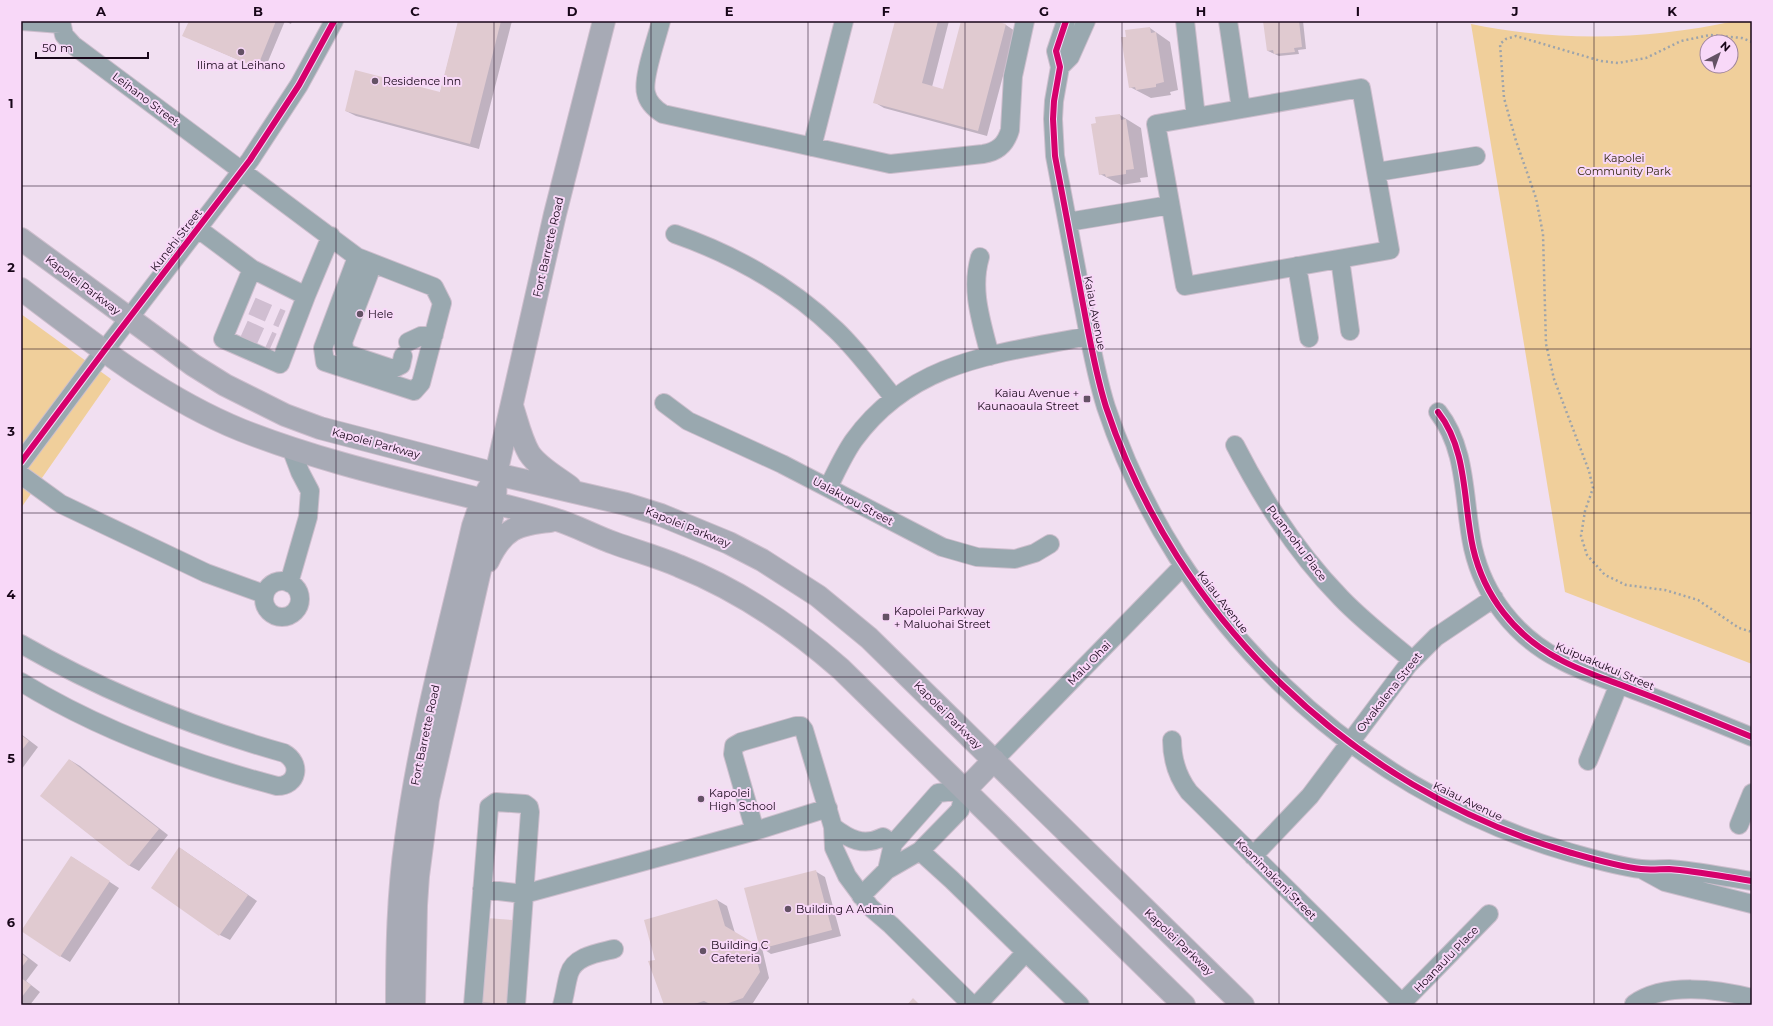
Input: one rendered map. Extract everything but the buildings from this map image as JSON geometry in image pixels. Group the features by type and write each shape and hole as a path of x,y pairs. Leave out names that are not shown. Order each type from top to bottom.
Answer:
{"main road":[{"name":"Fort Barrette Road","path":"414,1005 416,905 418,876 428,799 473,600 489,502 555,214 604,21"},
{"name":"Kapolei Parkway","path":"21,239 128,319 206,373 224,385 285,415 320,428 496,474 626,504 695,528 736,546 790,578 818,596 864,634 1243,1005"},
{"path":"21,289 104,351 181,400 239,429 316,457 557,520 614,543 680,566 711,580 768,612 812,644 841,669 1184,1005"},
{"path":"512,405 520,431 530,453 547,470 580,493"},
{"name":"Fort Barrette Road","path":"397,1005 400,905 405,841 417,768 474,521 489,502"},
{"path":"473,600 492,554 506,533 512,529 528,524 557,520"},
{"path":"965,790 994,760"}],"street":[{"path":"22,21 61,23"},
{"name":"Kunehi Street","path":"21,462 197,228 242,171 299,85 334,21"},
{"path":"661,21 645,86 648,100 663,114 890,164 983,154 1001,147 1008,136 1013,76 1025,21"},
{"path":"812,147 844,21"},
{"name":"Kaiau Avenue","path":"1066,21 1056,51 1060,67 1054,101 1054,138 1096,372 1119,443 1151,510 1183,566 1211,605 1259,662 1315,715 1350,742 1415,786 1488,823 1565,851 1642,870 1665,882 1752,904"},
{"name":"Kaiau Avenue","path":"1060,67 1070,57 1084,21"},
{"path":"1185,21 1196,117"},
{"path":"1228,21 1241,109"},
{"name":"Leihano Street","path":"61,23 64,34 73,45 331,236 357,257"},
{"path":"1361,88 1390,250 1185,286 1156,124 1196,117 1361,88"},
{"path":"1377,172 1476,156"},
{"path":"1068,222 1170,205"},
{"path":"197,228 252,269 306,296"},
{"path":"675,234 700,243 742,262 793,293 837,331 857,352 894,398"},
{"path":"252,269 246,303 237,326 223,339 280,364 280,345 288,323 306,296 331,236"},
{"path":"357,257 434,287 442,303 421,383 414,391 325,362 323,348 357,257"},
{"path":"357,257 369,274 343,342 345,353 393,369 400,365 406,349 421,336 434,335"},
{"path":"980,258 976,276 976,294 990,356"},
{"path":"1340,259 1350,331"},
{"path":"1297,266 1309,338"},
{"path":"828,488 853,442 879,411 910,386 942,370 958,364 1089,336"},
{"name":"Ualakupu Street","path":"664,403 688,421 782,464 926,540 959,553 977,557 1015,559 1035,553 1050,544"},
{"name":"Kuipuakukui Street","path":"1438,412 1449,429 1456,447 1475,556 1486,586 1505,615 1517,629 1544,651 1560,660 1752,737"},
{"name":"Puannohu Place","path":"1235,445 1266,503 1308,561 1358,614 1412,660"},
{"path":"290,583 308,517 310,491 300,472 291,448"},
{"path":"21,475 61,504 206,572 264,594"},
{"name":"Malu Ohai","path":"994,760 1183,566"},
{"path":"277,582 290,583 298,591 300,602 298,607 290,616 279,618 268,612 263,600 264,594 272,584 277,582"},
{"name":"Owakalena Street","path":"1253,856 1310,796 1412,660 1436,637 1494,598"},
{"path":"21,644 88,680 164,714 204,729 284,753 293,760 295,766 294,777 287,784 277,786 191,760 93,719 21,682"},
{"path":"1588,761 1619,684"},
{"path":"755,831 733,754 734,746 741,742 796,726 801,726 804,730 834,827 834,848 847,876 861,896 972,1005"},
{"name":"Koanimakani Street","path":"1172,740 1172,751 1177,772 1189,792 1403,1004"},
{"path":"861,896 887,870 920,851 960,810 965,790 938,793 893,844 887,870"},
{"path":"1739,825 1752,793"},
{"path":"473,1005 489,807 496,802 525,804 529,807 530,812 516,1005"},
{"path":"482,889 524,894 791,821 828,808"},
{"path":"834,827 849,838 857,841 871,841 883,837 893,844"},
{"path":"920,851 1080,1005"},
{"name":"Kaiau Avenue","path":"1642,870 1668,869 1752,881"},
{"name":"Hoanaulu Place","path":"1403,1004 1489,914"},
{"path":"562,1005 569,972 578,961 592,954 614,949"},
{"path":"977,1005 1026,952"},
{"path":"1634,1004 1651,994 1661,991 1681,990 1721,992 1752,998"}],"path":[{"path":"1752,42 1742,38 1710,35 1681,41 1646,58 1618,63 1602,62 1516,36 1506,39 1500,44 1504,98 1516,141 1536,198 1543,234 1546,344 1554,379 1589,471 1593,488 1585,511 1581,536 1587,555 1605,575 1626,585 1666,590 1698,600 1739,628 1752,632"}],"green space":[{"name":"Kapolei Community Park","path":"1735,21 1752,21 1752,664 1565,592 1471,24 1537,34 1570,36 1636,35 1669,32"},
{"path":"21,314 111,379 21,508"}],"tunnel":[{"path":"252,306 282,319"},
{"path":"244,329 273,342"}],"cycle path":[{"path":"21,462 250,160 299,85 334,21"},
{"path":"1066,21 1056,51 1060,67 1054,101 1053,119 1055,156 1095,367 1102,394 1137,484 1177,557 1226,624 1282,684 1345,738 1413,785 1487,822 1565,851 1613,864 1641,869 1690,871 1752,881"},
{"path":"1438,412 1448,427 1460,460 1470,531 1478,566 1493,598 1515,626 1543,650 1577,668 1752,737"}],"place":[{"name":"Ilima at Leihano","path":"241,52"},
{"name":"Residence Inn","path":"375,81"},
{"name":"Hele","path":"360,314"},
{"name":"Kaiau Avenue + Kaunaoaula Street","path":"1087,399"},
{"name":"Kapolei Parkway + Maluohai Street","path":"886,617"},
{"name":"Kapolei High School","path":"701,799"},
{"name":"Building A Admin","path":"788,909"},
{"name":"Building C Cafeteria","path":"703,951"}]}
